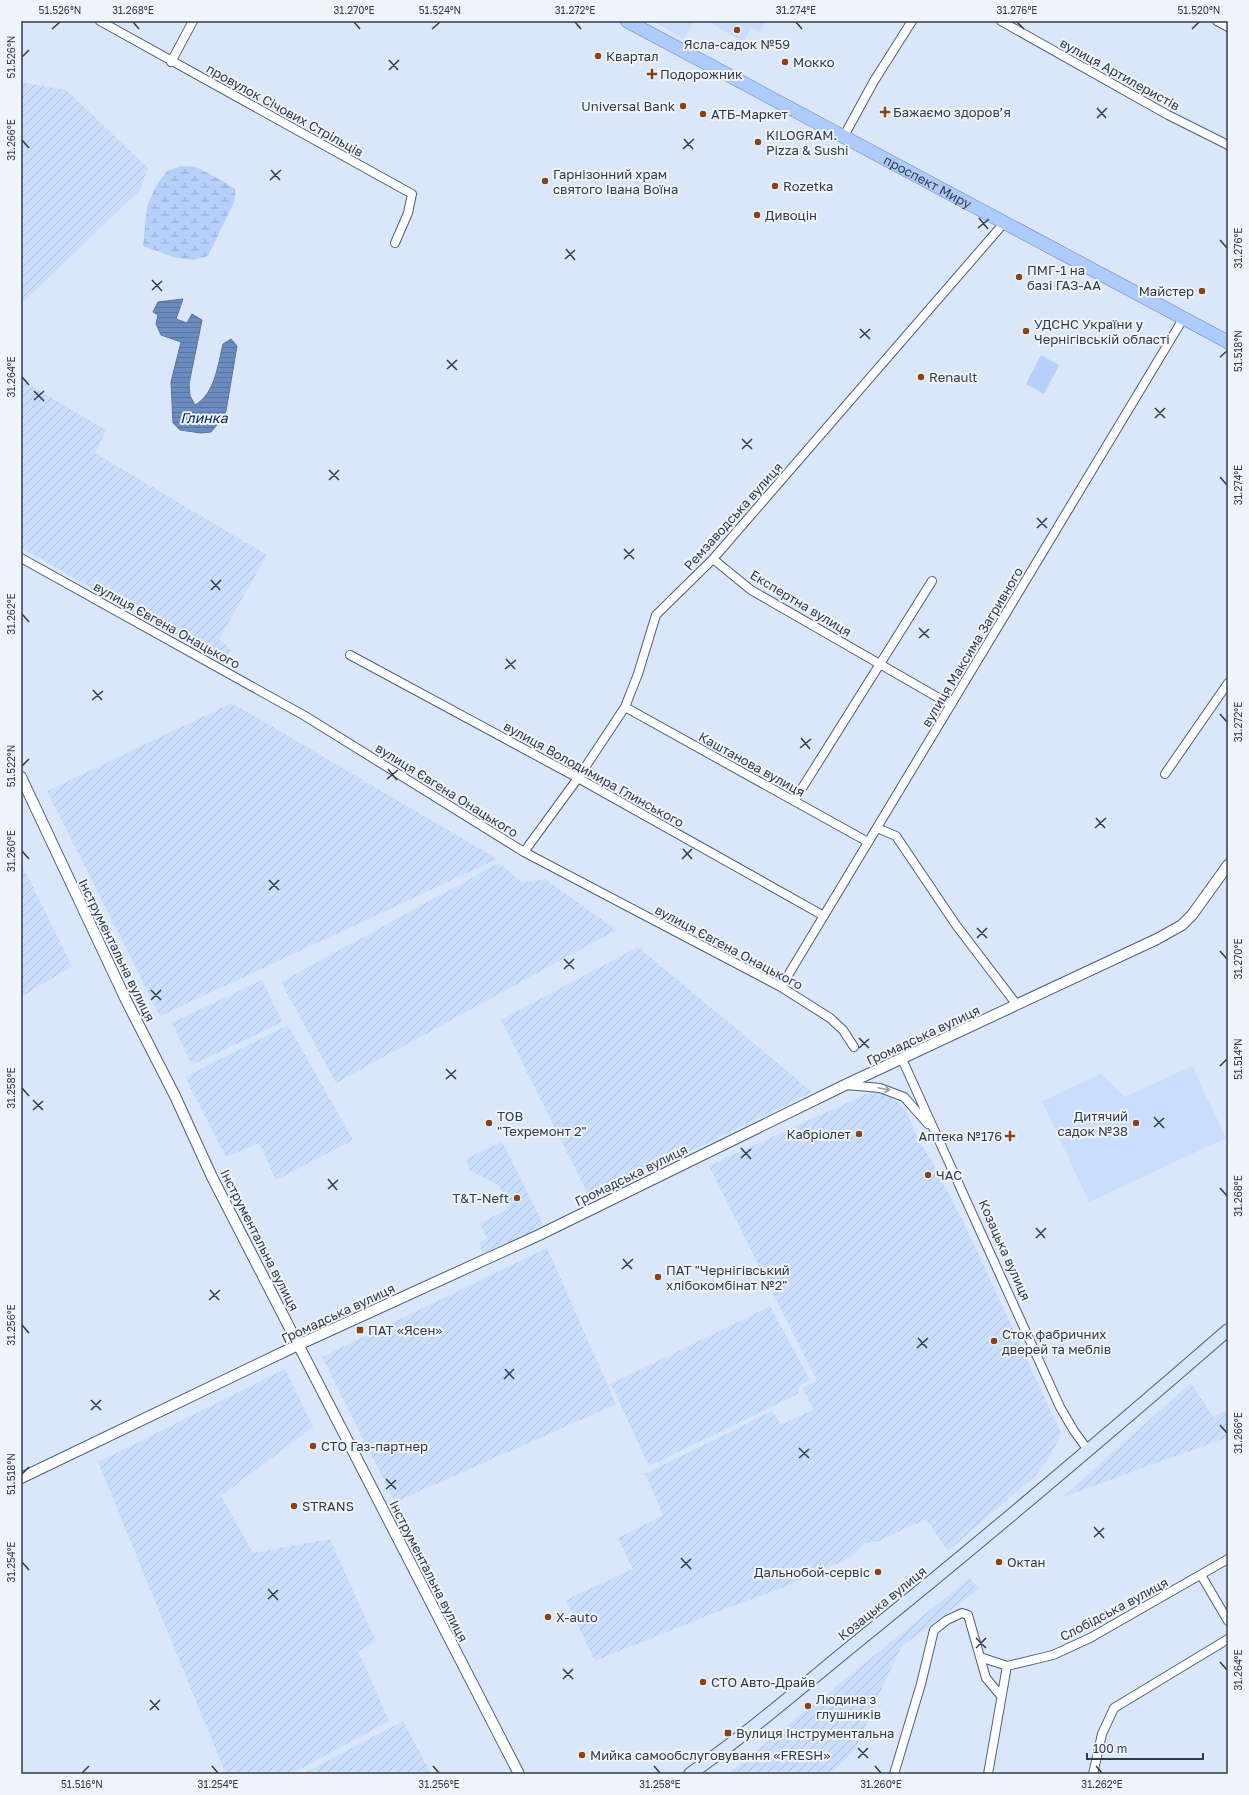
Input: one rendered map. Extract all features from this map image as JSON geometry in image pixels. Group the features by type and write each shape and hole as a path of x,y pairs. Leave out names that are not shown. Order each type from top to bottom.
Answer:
{"main road":[{"name":"проспект Миру","path":"627,21 844,136 1182,319 1228,342"},
{"name":"Козацька вулиця","path":"690,1774 763,1718 930,1583 1228,1330"}],"street":[{"name":"провулок Січових Стрільців","path":"100,21 171,62 412,194 408,214 394,243"},
{"path":"171,62 193,21"},
{"path":"844,136 874,81 912,21"},
{"name":"вулиця Артилеристів","path":"1001,21 1168,115 1228,145"},
{"path":"1217,21 1228,27"},
{"name":"Ремзаводська вулиця","path":"524,852 578,778 625,707 638,674 656,614 713,559 1004,223"},
{"name":"вулиця Максима Загривного","path":"781,987 1182,319"},
{"name":"вулиця Євгена Онацького","path":"21,558 305,716 524,852 781,987 830,1018 843,1030 854,1047"},
{"name":"Експертна вулиця","path":"713,559 751,590 881,663 951,705"},
{"path":"794,801 932,581"},
{"name":"вулиця Володимира Глинського","path":"350,655 578,778 824,916"},
{"path":"1166,774 1228,683"},
{"name":"Каштанова вулиця","path":"625,707 868,842"},
{"name":"Інструментальна вулиця","path":"21,777 127,1002 175,1096 212,1177 519,1774"},
{"path":"877,828 896,836 956,925 1016,1005"},
{"name":"Громадська вулиця","path":"21,1478 298,1346 539,1235 845,1085 1158,940 1182,925 1206,898 1228,865"},
{"name":"Козацька вулиця","path":"902,1059 1060,1406 1074,1431 1088,1450"},
{"path":"845,1085 880,1088 904,1097 936,1134"},
{"name":"Слобідська вулиця","path":"1007,1666 1053,1654 1090,1638 1228,1559"},
{"path":"1201,1575 1228,1621"},
{"path":"894,1774 921,1684 934,1630 947,1620 962,1613 968,1615 986,1678 1001,1696"},
{"path":"1093,1774 1102,1734 1114,1708 1228,1639"},
{"path":"980,1657 1007,1666 988,1774"}],"shaded area":[{"path":"653,21 694,21 684,39"},
{"name":"Ясла-садок №59","path":"707,21 766,21 760,32 751,28 744,42"},
{"path":"21,82 66,90 148,168 140,190 21,304"},
{"path":"21,380 106,430 95,453 267,555 219,639 231,650 222,661 21,548"},
{"path":"232,703 497,859 160,1016 47,791"},
{"path":"21,863 72,966 21,997"},
{"path":"499,863 523,883 545,879 616,930 336,1083 281,982"},
{"path":"638,947 812,1092 591,1200 501,1020"},
{"path":"262,980 282,1022 192,1065 172,1023"},
{"path":"288,1025 353,1140 276,1180 259,1143 226,1157 185,1077"},
{"name":"Дитячий садок №38","path":"1192,1066 1226,1138 1089,1202 1042,1101 1101,1074 1125,1097"},
{"path":"873,1091 894,1099 906,1111 919,1141 931,1160 963,1221 1061,1433 1052,1453 1036,1475 948,1551 926,1519 879,1541 865,1543 853,1556 787,1586 714,1613 595,1661 566,1600 633,1569 618,1538 663,1515 645,1474 772,1411 781,1424 814,1410 802,1388 817,1381 709,1166"},
{"name":"T&T-Neft","path":"502,1142 544,1226 482,1254 480,1242 487,1239 480,1223 508,1209 500,1186 470,1170 465,1159"},
{"path":"547,1248 616,1404 395,1502 322,1357"},
{"path":"770,1306 810,1380 800,1385 798,1394 649,1466 611,1384"},
{"path":"285,1369 313,1427 221,1496 253,1553 330,1539 376,1642 358,1651 389,1721 291,1774 226,1774 98,1462"},
{"path":"1191,1383 1213,1417 1228,1409 1228,1437 1063,1497"},
{"path":"970,1578 979,1589 902,1646 878,1696 856,1748 834,1770 828,1774 728,1774"},
{"path":"403,1721 431,1774 303,1774"}],"green space":[{"path":"181,166 196,167 235,189 235,200 208,256 192,260 174,257 143,246 147,206 156,186 167,171"},
{"path":"1041,355 1059,365 1044,394 1026,384"}],"water":[{"name":"Глинка","path":"183,299 176,319 187,323 192,314 202,320 189,384 190,396 195,405 207,394 215,378 223,344 231,339 237,346 226,411 222,419 211,432 201,433 180,430 173,423 171,382 181,342 161,335 156,324 158,315 153,312 158,302"}],"place":[{"name":"Ясла-садок №59","path":"737,30"},
{"name":"Квартал","path":"598,56"},
{"name":"Мокко","path":"785,62"},
{"name":"Подорожник","path":"652,74"},
{"name":"Universal Bank","path":"683,106"},
{"name":"Бажаємо здоров’я","path":"885,112"},
{"name":"АТБ-Маркет","path":"703,114"},
{"name":"KILOGRAM. Pizza & Sushi","path":"758,142"},
{"name":"Гарнізонний храм святого Івана Воїна","path":"545,181"},
{"name":"Rozetka","path":"775,186"},
{"name":"Дивоцін","path":"757,215"},
{"name":"ПМГ-1 на базі ГАЗ-АА","path":"1019,277"},
{"name":"Майстер","path":"1202,291"},
{"name":"УДСНС України у Чернігівській області","path":"1026,331"},
{"name":"Renault","path":"921,377"},
{"name":"ТОВ \"Техремонт 2\"","path":"489,1123"},
{"name":"Дитячий садок №38","path":"1136,1123"},
{"name":"Кабріолет","path":"859,1134"},
{"name":"Аптека №176","path":"1010,1136"},
{"name":"ЧАС","path":"928,1175"},
{"name":"T&T-Neft","path":"517,1198"},
{"name":"ПАТ \"Чернігівський хлібокомбінат №2\"","path":"658,1277"},
{"name":"ПАТ «Ясен»","path":"360,1330"},
{"name":"Сток фабричних дверей та меблів","path":"994,1341"},
{"name":"СТО Газ-партнер","path":"313,1446"},
{"name":"STRANS","path":"294,1506"},
{"name":"Октан","path":"999,1562"},
{"name":"Дальнобой-сервіс","path":"878,1572"},
{"name":"X-auto","path":"548,1617"},
{"name":"СТО Авто-Драйв","path":"703,1682"},
{"name":"Людина з глушників","path":"808,1706"},
{"name":"Вулиця Інструментальна","path":"728,1733"},
{"name":"Мийка самообслуговування «FRESH»","path":"582,1755"}]}
